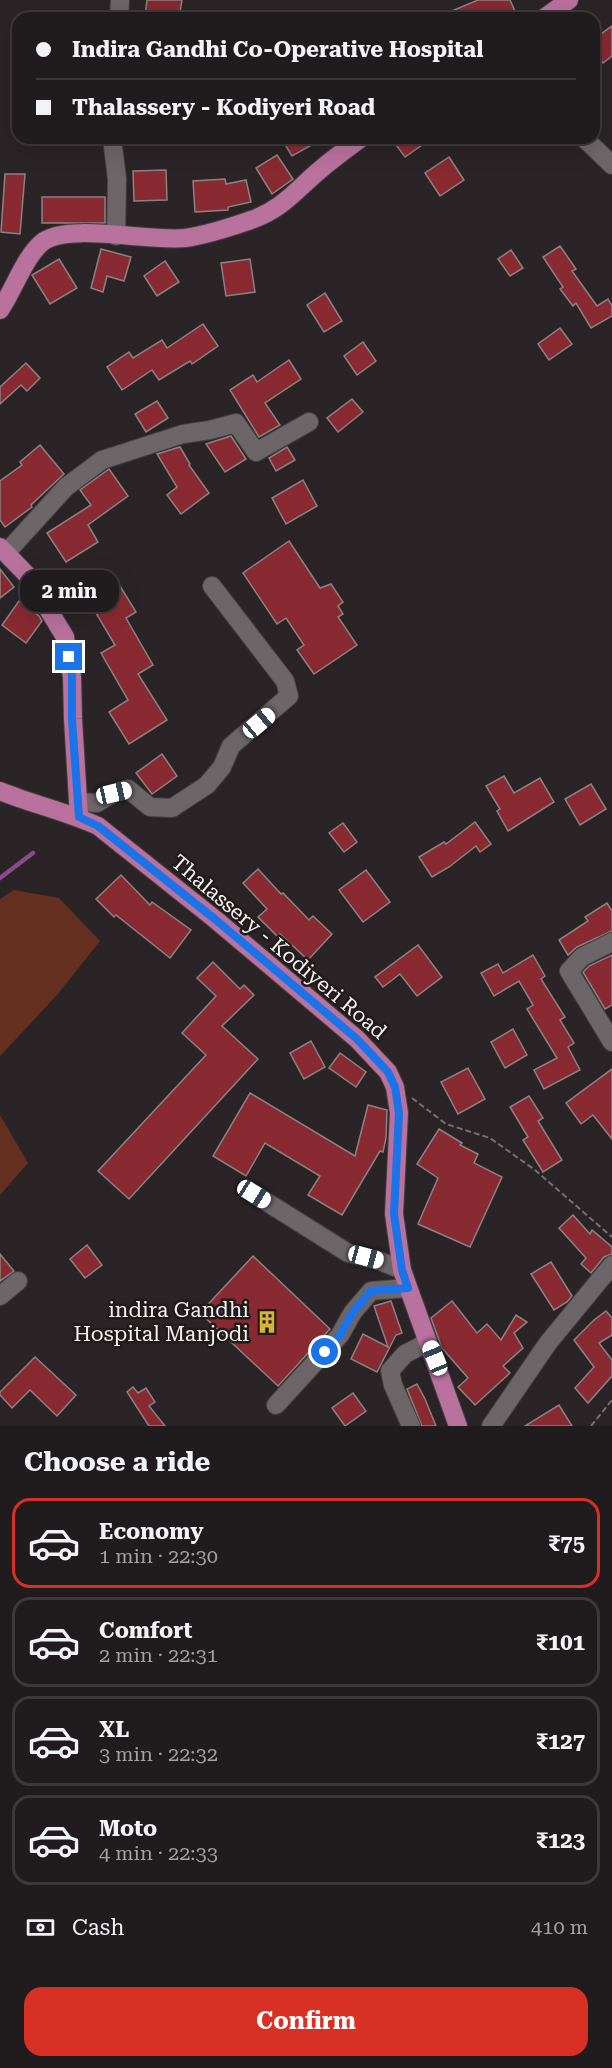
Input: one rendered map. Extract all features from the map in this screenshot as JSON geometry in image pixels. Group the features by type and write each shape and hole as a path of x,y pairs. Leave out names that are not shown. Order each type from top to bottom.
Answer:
{"main road":[{"path":"552,12 569,0"},
{"path":"0,310 30,256 43,242 54,236 67,234 149,239 186,238 254,219 279,207 321,168 353,144"},
{"path":"3,550 28,576 65,637 72,676 72,719 78,809"},
{"name":"Thalassery - Kodiyeri Road","path":"0,791 61,813 78,809 357,1039 388,1072 395,1087 399,1113 394,1214 402,1270 458,1426"}],"street":[{"path":"113,144 117,179 116,236"},
{"path":"590,144 612,165"},
{"path":"3,550 66,487 102,460 183,434 236,423 256,452 309,422"},
{"path":"78,809 128,789 150,807 171,808 207,785 222,767 231,746 289,696 285,681 212,586"},
{"path":"612,942 582,957 569,971 612,1042"},
{"path":"254,1194 348,1253 380,1261 402,1270"},
{"path":"491,1426 548,1343 612,1265"},
{"path":"0,1296 18,1281"},
{"path":"276,1405 340,1335 353,1312 371,1291 408,1288"},
{"path":"411,1426 393,1385 390,1371 405,1354 428,1341"}],"path":[{"path":"395,1087 425,1106 446,1124 490,1138 535,1170 612,1237"},
{"path":"591,1426 612,1400"}],"shaded area":[{"path":"14,890 59,898 100,941 57,995 0,1056 0,899"},
{"path":"0,1115 28,1163 0,1195"}],"building":[{"path":"147,0 182,0 180,12 146,12"},
{"path":"478,0 510,0 515,11 513,12 449,12"},
{"path":"612,26 612,56 603,63 600,59 600,35"},
{"path":"285,144 313,144 292,156"},
{"path":"395,144 423,144 405,157"},
{"path":"277,155 293,179 272,194 256,168"},
{"path":"449,157 464,180 440,196 425,173"},
{"path":"166,170 167,200 134,201 133,171"},
{"path":"5,174 25,174 20,234 1,232"},
{"path":"225,179 226,184 246,180 251,202 228,207 228,210 195,212 193,181"},
{"path":"42,197 105,197 105,223 42,223"},
{"path":"560,246 576,269 572,271 597,306 608,299 612,306 612,316 591,328 576,303 573,306 560,289 563,287 543,257"},
{"path":"101,249 131,257 124,281 107,276 103,292 91,288"},
{"path":"511,250 523,268 510,276 498,259"},
{"path":"59,259 77,288 50,304 32,275"},
{"path":"250,259 255,292 226,296 221,263"},
{"path":"165,261 179,282 157,296 144,276"},
{"path":"325,293 342,321 324,332 307,305"},
{"path":"203,324 218,346 192,364 190,361 159,380 152,370 122,390 107,367 129,352 133,358 162,340 167,348"},
{"path":"560,328 572,344 549,360 538,344"},
{"path":"363,342 376,361 357,375 344,356"},
{"path":"289,360 301,379 265,403 280,425 259,437 230,390 253,375 257,382"},
{"path":"26,363 40,378 27,391 21,385 0,404 0,387"},
{"path":"352,399 363,412 338,432 327,418"},
{"path":"157,401 168,418 146,432 135,414"},
{"path":"231,436 246,459 225,472 206,444"},
{"path":"40,445 64,474 31,505 32,507 5,527 0,520 0,481 22,465 20,462"},
{"path":"180,447 189,465 209,493 181,514 167,495 177,487 157,454"},
{"path":"287,447 295,460 276,471 269,458"},
{"path":"109,469 128,496 88,525 98,542 66,562 47,533 91,505 80,490"},
{"path":"303,480 317,506 286,524 272,498"},
{"path":"289,541 320,588 331,584 343,602 338,606 343,614 338,617 357,645 314,674 297,650 304,645 286,618 277,624 243,573"},
{"path":"0,569 14,587 0,598"},
{"path":"120,586 136,612 126,618 153,665 138,674 167,720 129,744 109,712 128,700 101,653 115,645 90,603"},
{"path":"19,601 39,616 42,621 26,643 2,625"},
{"path":"162,754 177,776 152,794 136,773"},
{"path":"504,776 514,793 540,778 554,802 508,831 497,811 500,809 486,786"},
{"path":"591,784 606,809 580,825 565,799"},
{"path":"475,822 491,844 480,852 476,846 432,877 419,857 444,842 446,844"},
{"path":"343,823 357,842 344,852 329,833"},
{"path":"258,869 309,920 313,916 332,934 308,960 280,934 278,937 258,917 267,909 243,883"},
{"path":"366,870 390,902 363,922 339,890"},
{"path":"121,875 150,905 152,902 191,930 170,958 116,915 114,917 96,899"},
{"path":"607,903 612,911 612,931 577,947 568,955 559,940 588,921 585,917"},
{"path":"418,945 442,977 417,996 400,974 383,987 375,977"},
{"path":"533,955 545,976 541,979 565,1017 560,1020 574,1043 568,1047 580,1070 544,1089 534,1070 557,1058 527,1009 533,1005 519,981 494,996 481,973 498,964 503,973"},
{"path":"612,955 612,1005 605,1009 583,972 589,966"},
{"path":"213,962 240,989 244,985 254,995 222,1026 258,1059 129,1199 98,1171 206,1055 182,1033 216,996 197,978"},
{"path":"513,1029 527,1055 505,1068 491,1042"},
{"path":"311,1041 325,1067 304,1079 290,1053"},
{"path":"340,1053 366,1072 356,1087 329,1068"},
{"path":"468,1068 485,1099 458,1114 441,1082"},
{"path":"612,1069 612,1139 593,1115 581,1124 566,1103"},
{"path":"250,1093 355,1156 368,1105 387,1110 383,1152 380,1151 342,1215 308,1195 320,1176 265,1143 246,1176 213,1156"},
{"path":"529,1096 543,1118 538,1121 562,1160 543,1172 523,1140 528,1137 510,1107"},
{"path":"439,1129 462,1143 460,1145 478,1154 474,1163 502,1177 470,1247 418,1224 438,1178 417,1164"},
{"path":"573,1215 590,1234 592,1230 612,1247 612,1254 604,1257 591,1273 581,1264 586,1258 559,1228"},
{"path":"87,1245 102,1265 85,1278 70,1259"},
{"path":"0,1254 14,1271 0,1281"},
{"name":"indira Gandhi Hospital Manjodi","path":"253,1256 330,1329 278,1386 200,1313"},
{"path":"551,1262 572,1296 554,1310 531,1274"},
{"path":"391,1301 402,1333 396,1335 377,1372 351,1359 363,1334 388,1347 374,1306"},
{"path":"452,1301 477,1333 487,1324 501,1340 516,1315 527,1322 514,1333 523,1348 503,1366 510,1373 475,1405 458,1387 468,1378 442,1348 431,1318"},
{"path":"606,1311 612,1318 612,1335 599,1343 612,1360 612,1376 588,1403 575,1388 594,1367 574,1340"},
{"path":"35,1357 76,1395 57,1416 30,1390 12,1408 0,1395 0,1392"},
{"path":"417,1384 436,1426 422,1426 407,1389"},
{"path":"133,1387 138,1393 146,1388 155,1402 149,1406 165,1426 149,1426 127,1392"},
{"path":"353,1393 366,1411 345,1426 332,1408"},
{"path":"559,1405 572,1426 525,1426"}],"waterway":[{"path":"0,878 33,853"}],"place":[{"name":"indira Gandhi Hospital Manjodi","path":"267,1322"}],"route":[{"path":"69,657 72,676 72,719 79,817 98,826 180,891 357,1039 388,1072 395,1087 399,1113 394,1214 402,1270 408,1288 371,1291 325,1352"}]}
